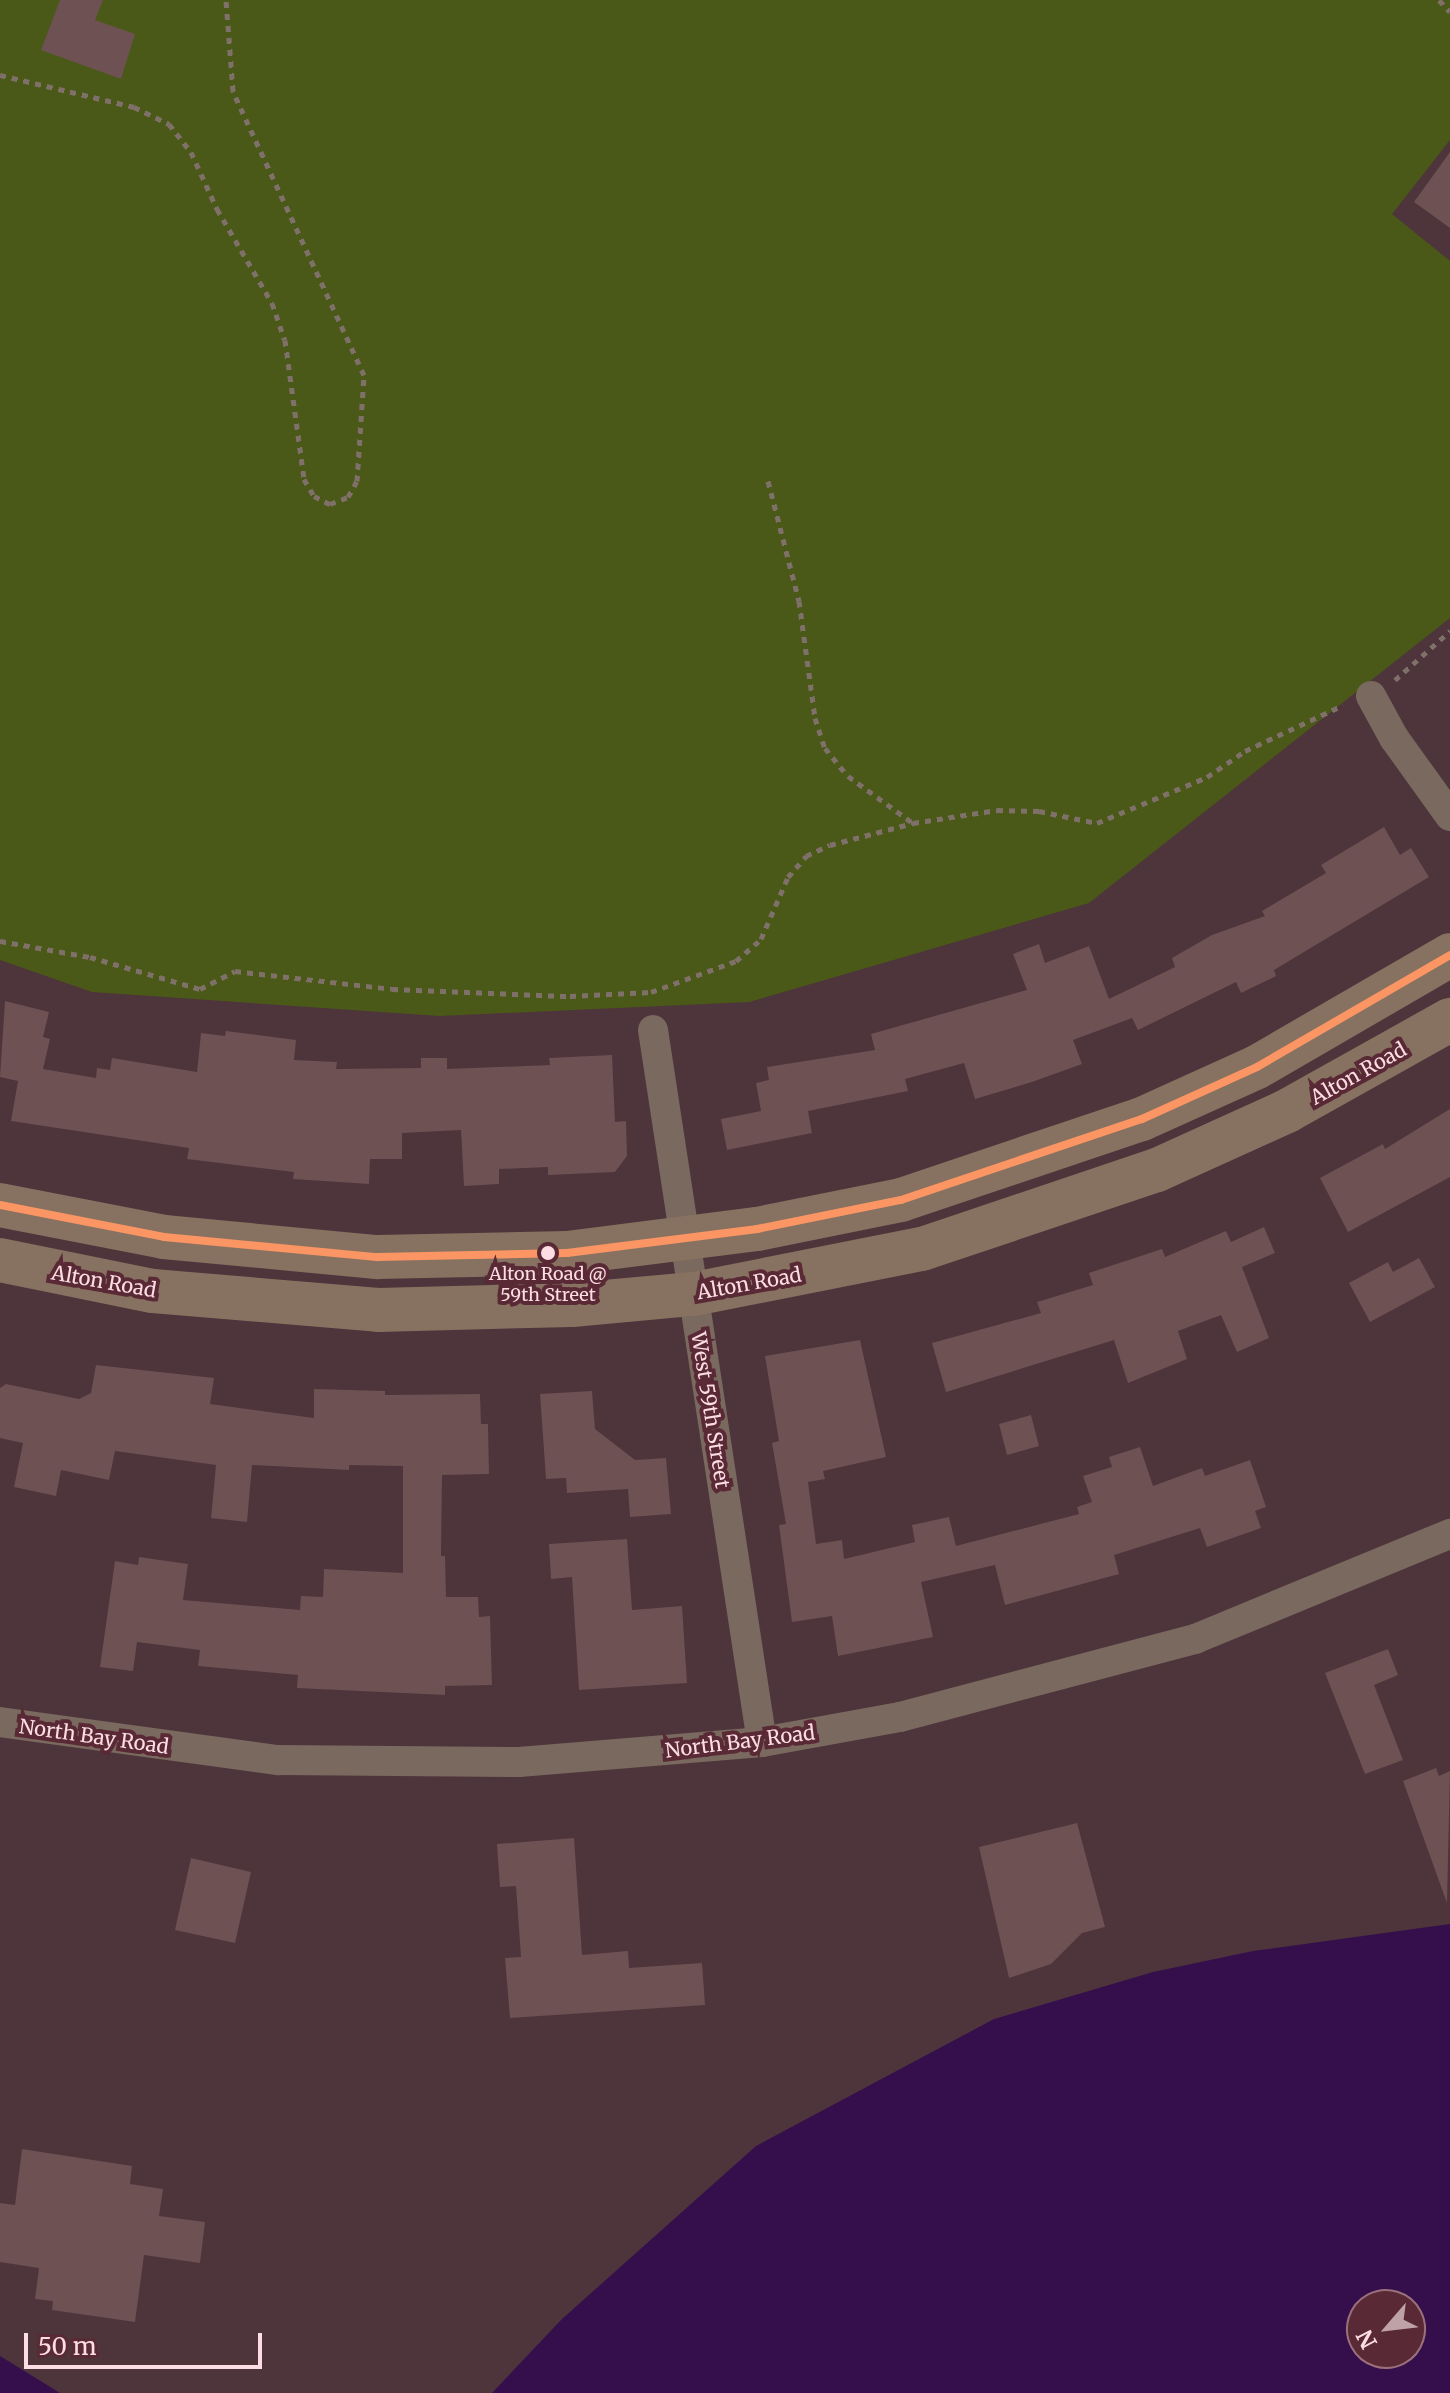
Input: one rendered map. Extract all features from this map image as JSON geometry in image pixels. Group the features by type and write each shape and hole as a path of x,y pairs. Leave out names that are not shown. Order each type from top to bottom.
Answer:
{"main road":[{"path":"0,1205 164,1237 377,1257 567,1253 685,1239 901,1200 1142,1119 1270,1060 1450,955"},
{"name":"Alton Road","path":"0,1260 153,1291 378,1310 557,1305 694,1294 922,1249 1143,1175 1287,1111 1450,1020"}],"street":[{"path":"1371,696 1394,738 1450,816"},
{"name":"West 59th Street","path":"653,1030 762,1742"},
{"name":"North Bay Road","path":"0,1722 279,1760 519,1762 762,1742 931,1710 1195,1639 1450,1534"}],"path":[{"path":"0,75 134,107 169,124 191,152 217,209 272,303 285,340 304,479 314,496 330,504 348,497 357,481 364,375 233,91 226,0"},
{"path":"1439,0 1450,12"},
{"path":"768,481 796,589 815,718 825,748 848,776 913,823"},
{"path":"0,941 90,957 200,989 235,971 392,989 570,996 651,992 706,975 736,961 761,939 788,877 806,856 913,823 997,810 1039,811 1097,823 1207,777 1245,751 1324,712 1371,696 1409,672 1450,631"}],"green space":[{"path":"0,0 1450,0 1450,140 1392,214 1450,261 1450,618 1089,903 749,1002 439,1016 92,992 0,960"}],"shaded area":[{"path":"1450,1924 1450,2393 492,2393 562,2319 756,2146 994,2019 1153,1972 1253,1951"},
{"path":"0,2356 60,2393 0,2393"}],"building":[{"path":"60,0 103,0 95,20 135,34 121,79 41,50"},
{"path":"1450,152 1450,228 1414,202"},
{"path":"1384,827 1400,855 1411,848 1429,877 1274,970 1276,976 1241,993 1236,982 1138,1030 1132,1018 1073,1040 1082,1064 1032,1082 975,1099 964,1063 905,1079 908,1091 808,1111 812,1133 727,1150 721,1119 761,1111 756,1083 769,1080 767,1067 875,1050 871,1034 1027,990 1013,954 1039,944 1045,963 1089,946 1109,999 1175,967 1172,958 1212,935 1265,916 1262,911 1326,873 1321,865"},
{"path":"5,1001 49,1012 43,1037 50,1039 43,1069 96,1078 97,1068 110,1070 112,1058 197,1072 201,1033 225,1036 226,1031 296,1040 294,1060 337,1062 336,1069 421,1068 421,1058 447,1058 447,1069 550,1065 549,1058 612,1055 615,1122 626,1121 627,1156 615,1172 548,1175 548,1167 499,1169 499,1184 464,1186 461,1130 402,1133 402,1159 370,1159 369,1184 293,1179 294,1172 187,1159 189,1148 11,1121 18,1081 0,1077"},
{"path":"1450,1109 1450,1177 1348,1232 1320,1178 1383,1144 1385,1149"},
{"path":"1264,1227 1275,1253 1242,1267 1269,1338 1237,1352 1221,1315 1178,1331 1187,1359 1128,1383 1114,1340 946,1392 932,1343 1041,1313 1037,1302 1093,1285 1089,1273 1162,1249 1165,1257 1226,1231 1231,1242"},
{"path":"1419,1258 1435,1287 1370,1322 1349,1283 1388,1262 1393,1272"},
{"path":"860,1340 886,1457 823,1471 825,1479 808,1482 816,1544 842,1540 844,1559 915,1542 912,1525 949,1517 956,1546 1079,1514 1077,1507 1092,1502 1083,1476 1112,1467 1109,1457 1140,1447 1153,1486 1202,1468 1205,1476 1250,1460 1266,1507 1255,1511 1261,1528 1207,1547 1200,1528 1114,1555 1119,1574 1005,1605 995,1565 921,1582 933,1637 838,1656 832,1616 792,1622 779,1525 786,1524 772,1443 779,1441 765,1356"},
{"path":"96,1365 214,1378 210,1404 314,1418 314,1389 385,1391 385,1395 480,1394 481,1424 488,1424 489,1474 442,1475 441,1556 445,1556 446,1597 478,1597 479,1617 490,1616 492,1685 445,1686 445,1695 297,1688 298,1675 198,1666 200,1650 137,1642 133,1671 100,1667 115,1561 138,1565 139,1557 188,1564 183,1600 300,1610 301,1596 323,1597 324,1569 403,1573 403,1466 349,1465 349,1470 252,1465 247,1522 211,1518 216,1465 115,1451 109,1480 61,1470 56,1496 14,1487 23,1443 0,1438 0,1388 6,1384 79,1399 91,1393"},
{"path":"592,1391 595,1429 635,1460 666,1458 671,1514 630,1517 628,1489 567,1493 566,1478 546,1479 540,1394"},
{"path":"1031,1415 1039,1446 1007,1455 999,1424"},
{"path":"627,1539 632,1610 682,1606 687,1683 579,1690 572,1577 551,1579 549,1544"},
{"path":"1388,1649 1398,1675 1374,1685 1403,1760 1365,1774 1325,1673"},
{"path":"1436,1768 1439,1776 1450,1771 1447,1903 1403,1781"},
{"path":"1077,1823 1105,1927 1082,1933 1051,1964 1009,1978 979,1847"},
{"path":"574,1838 582,1955 628,1951 629,1968 702,1963 705,2005 510,2018 505,1958 521,1957 516,1886 500,1887 497,1844"},
{"path":"191,1858 251,1872 235,1943 175,1930"},
{"path":"22,2149 132,2166 130,2184 163,2189 159,2216 205,2222 200,2263 144,2255 135,2322 52,2310 53,2301 35,2299 39,2268 0,2262 0,2203 15,2205"}],"transit line":[{"path":"0,1205 164,1237 377,1257 567,1253 757,1229 901,1200 1142,1119 1257,1067 1450,955"}],"place":[{"name":"Alton Road @ 59th Street","path":"548,1253"}]}
